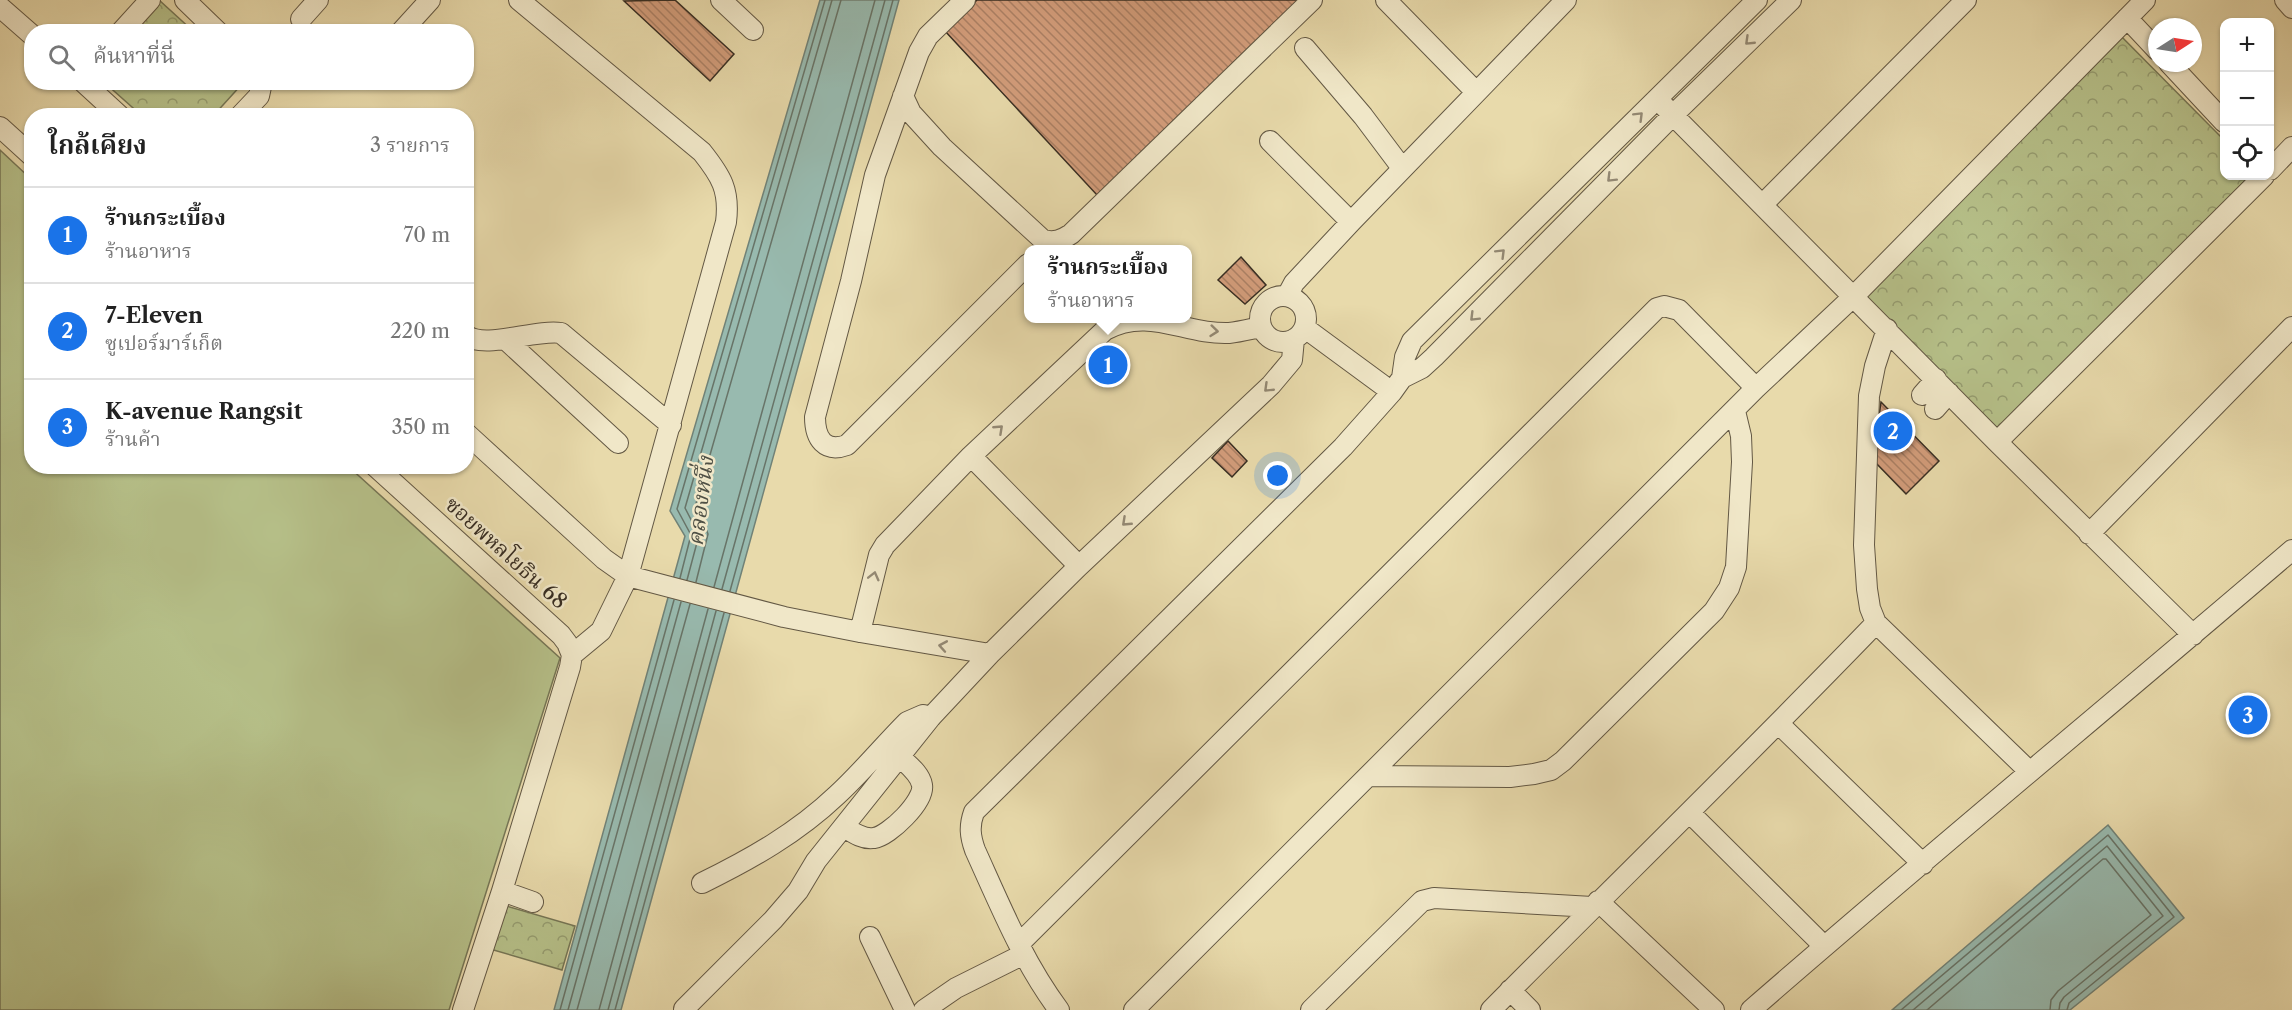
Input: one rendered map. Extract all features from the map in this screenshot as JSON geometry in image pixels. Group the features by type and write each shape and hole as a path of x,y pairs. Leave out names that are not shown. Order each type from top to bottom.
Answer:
{"street":[{"path":"128,24 150,0"},
{"path":"185,0 210,24"},
{"path":"302,19 318,0"},
{"path":"408,24 430,0"},
{"path":"463,1010 502,891 572,655 601,631 636,578 670,425 726,222 728,204 718,171 702,152 519,0"},
{"path":"721,0 753,30"},
{"path":"965,0 928,36 919,52 875,175 852,281 815,417 815,427 820,438 828,447 836,449 847,445 1024,269"},
{"path":"1048,245 1071,234 1312,0"},
{"path":"1386,0 1476,92"},
{"path":"1397,385 1412,341 1756,0"},
{"path":"1059,1010 1021,949 970,837 970,823 974,812 1343,447 1397,385 1434,357 1791,0"},
{"path":"1762,205 1966,0"},
{"path":"1134,1010 1756,388 1854,296 2145,0"},
{"path":"2284,0 2292,8"},
{"path":"1287,296 1294,284 1351,222 1561,2"},
{"path":"0,7 24,28"},
{"path":"2127,18 2148,40"},
{"path":"1305,48 1363,116 1402,168"},
{"path":"2177,72 2220,118"},
{"path":"92,90 112,108"},
{"path":"248,108 260,96 261,90"},
{"path":"903,96 911,113 942,147 1043,240 1046,245"},
{"path":"1657,99 1997,442 2193,635"},
{"path":"0,128 24,149"},
{"path":"1270,141 1351,222"},
{"path":"2274,166 2292,147"},
{"path":"1997,442 2260,180"},
{"path":"684,1009 773,920 798,891 816,861 899,756 931,717 990,654 1079,566 1271,386 1292,360 1306,314 1299,302 1287,296 1273,298 1263,307 1261,327 1272,339 1279,342 1300,333"},
{"path":"924,1010 1021,949 1658,308 1664,306 1679,310 1756,388"},
{"path":"860,632 879,555 885,545 970,456 1105,330 1118,323"},
{"path":"1170,323 1229,333 1261,327"},
{"path":"2089,534 2292,327"},
{"path":"1887,329 1875,366 1869,396 1864,545 1870,608 1876,623 2029,771"},
{"path":"474,339 481,341 505,339 537,332 561,333 670,425"},
{"path":"1300,333 1397,385"},
{"path":"505,339 618,443"},
{"path":"1929,402 1942,386"},
{"path":"1368,776 1510,777 1551,770 1706,620 1722,601 1736,567 1742,462 1741,436 1735,411"},
{"path":"474,441 604,559 636,578 784,616 860,632 990,654"},
{"path":"970,456 1079,566"},
{"name":"ซอยพหลโยธิน 68","path":"384,474 561,635 572,655"},
{"path":"1750,1010 2292,550"},
{"path":"1491,1010 1595,904 1779,724 1876,623"},
{"path":"702,883 780,841 837,795 907,722 923,716 931,717"},
{"path":"1779,724 1923,864"},
{"path":"844,827 865,838 875,838 888,832 908,813 922,792 922,786 919,777 899,756"},
{"path":"1690,813 1824,946"},
{"path":"502,891 533,902"},
{"path":"1311,1010 1422,901 1434,898 1595,904 1713,1010"},
{"path":"870,937 905,1010"},
{"path":"1510,990 1530,1010"}],"green space":[{"path":"159,0 185,24 136,24"},
{"path":"2111,26 2148,63 2148,72 2157,72 2220,136 2220,180 2255,180 2000,434 1855,292"},
{"path":"113,90 237,90 220,108 133,108"},
{"path":"0,150 24,172 24,474 357,474 560,658 449,1010 0,1010"},
{"path":"503,905 575,926 562,970 490,949"}],"water":[{"name":"คลองหนึ่ง","path":"820,0 899,0 621,1010 554,1010 685,536 670,511"},
{"path":"2108,825 2184,918 2070,1010 1892,1010"}],"building":[{"path":"675,0 734,54 710,81 624,1"},
{"path":"977,0 1298,0 1097,195 945,31"},
{"path":"1241,257 1266,285 1245,304 1218,280"},
{"path":"1881,402 1939,461 1906,494 1873,460"},
{"path":"1228,441 1247,461 1232,477 1212,458"}],"place":[{"name":"ร้านกระเบื้อง","path":"1108,365"},
{"name":"7-Eleven","path":"1893,431"},
{"name":"K-avenue Rangsit","path":"2248,715"}]}
